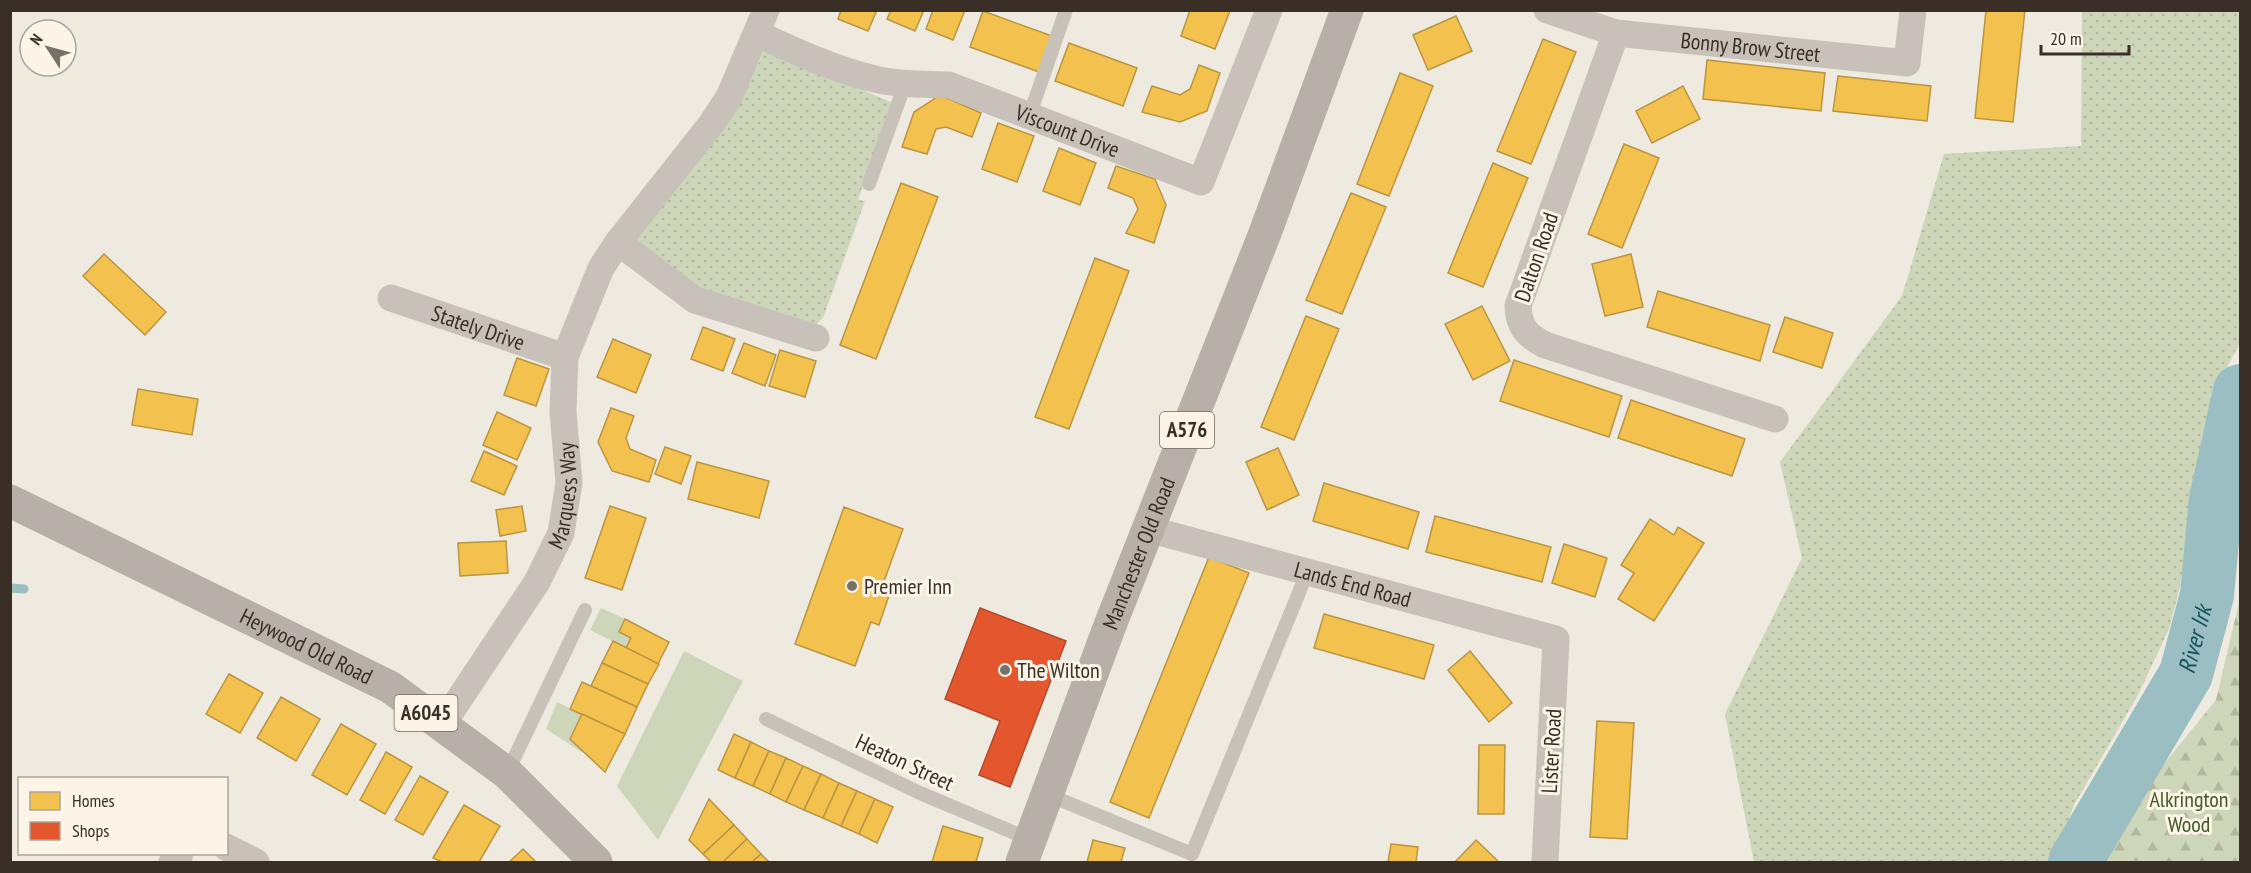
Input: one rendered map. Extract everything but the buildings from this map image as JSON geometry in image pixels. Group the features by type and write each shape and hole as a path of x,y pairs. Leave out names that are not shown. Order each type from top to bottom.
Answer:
{"main road":[{"name":"Manchester Old Road","path":"1025,851 1265,233 1347,10"},
{"name":"Heywood Old Road","path":"10,501 390,687 507,772 596,862"}],"street":[{"name":"Viscount Drive","path":"762,22 794,51 877,80 905,84 949,85 1030,114 1201,182 1269,10"},
{"name":"Bonny Brow Street","path":"1547,10 1584,16 1616,33 1907,63 1913,10"},
{"name":"Marquess Way","path":"442,725 537,582 561,533 569,483 563,412 565,357 601,268 618,242 712,123 742,72 762,22"},
{"name":"Dalton Road","path":"1616,33 1518,306 1518,320 1526,335 1545,345 1775,419"},
{"path":"618,242 695,300 816,338"},
{"name":"Stately Drive","path":"391,298 565,357"},
{"name":"Lands End Road","path":"1148,530 1556,639"},
{"name":"Lister Road","path":"1545,862 1556,639"},
{"path":"228,848 256,862"}],"lane":[{"path":"1030,114 1066,10"},
{"path":"869,184 905,84"},
{"path":"1046,794 1192,854 1307,573"},
{"path":"507,772 585,610"},
{"name":"Heaton Street","path":"765,719 920,793 1025,851"}],"green space":[{"path":"2082,11 2240,11 2240,343 2213,393 2202,437 2180,587 2169,629 2138,695 2074,805 2054,862 1754,862 1725,714 1802,558 1780,462 1902,296 1944,154 2081,146"},
{"path":"765,49 891,102 858,200 865,201 823,318 813,327 694,289 627,240 739,105"},
{"name":"Alkrington Wood","path":"2240,598 2240,862 2107,862 2133,802 2216,700"},
{"path":"601,608 625,619 619,632 631,638 626,648 590,630"},
{"path":"684,651 743,681 658,840 617,786"},
{"path":"557,702 582,714 570,738 583,753 546,729"}],"waterway":[{"name":"River Irk","path":"2075,862 2186,674 2207,595 2216,499 2240,391"},
{"path":"10,588 24,589"}],"place":[{"name":"Premier Inn","path":"852,586"},
{"name":"The Wilton","path":"1005,670"}]}
